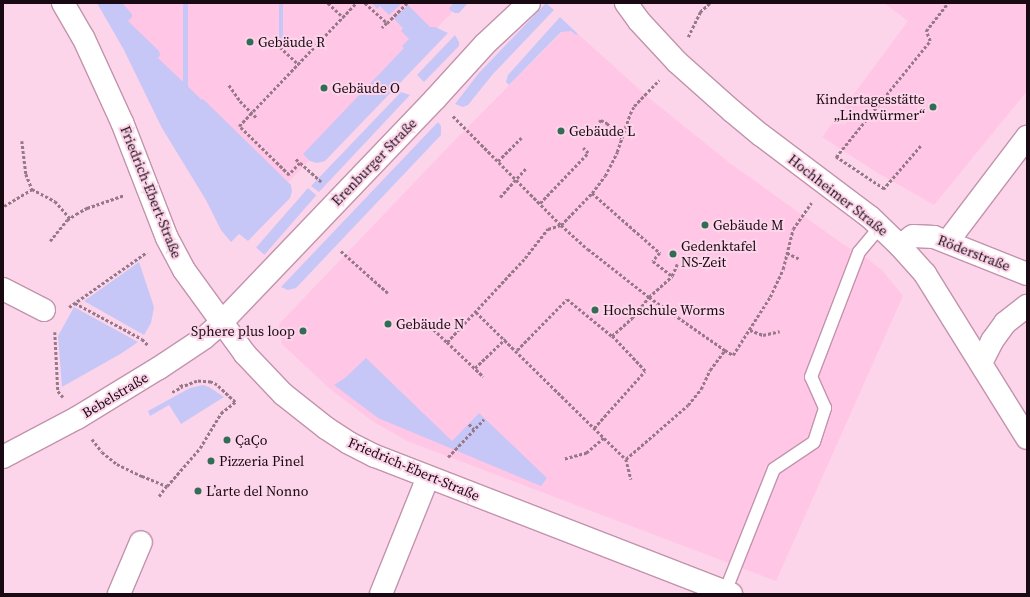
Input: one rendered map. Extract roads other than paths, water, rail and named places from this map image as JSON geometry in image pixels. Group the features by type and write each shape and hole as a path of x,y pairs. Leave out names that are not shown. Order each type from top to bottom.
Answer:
{"street":[{"name":"Friedrich-Ebert-Straße","path":"63,3 83,37 119,116 167,238 184,270 221,324 263,375 310,416 349,443 428,478 728,593"},
{"name":"Erenburger Straße","path":"221,324 339,198 435,99 485,44 529,3"},
{"name":"Hochheimer Straße","path":"626,3 639,21 678,62 762,135 881,226 900,246 925,274 1027,438"},
{"path":"948,242 1027,137"},
{"name":"Röderstraße","path":"900,246 913,236 934,237 1027,274"},
{"path":"3,289 44,310"},
{"path":"981,363 992,341 1005,323 1027,306"},
{"name":"Bebelstraße","path":"3,457 78,418 159,368 204,338 221,324"},
{"path":"380,594 428,478"},
{"path":"119,594 141,542"}],"lane":[{"path":"728,593 774,469 814,442 825,408 811,377 859,252 881,226"}],"place":[{"name":"Gebäude R","path":"250,42"},
{"name":"Gebäude O","path":"324,88"},
{"name":"Kindertagesstätte „Lindwürmer“","path":"933,107"},
{"name":"Gebäude L","path":"561,131"},
{"name":"Gebäude M","path":"705,225"},
{"name":"Gedenktafel NS-Zeit","path":"673,254"},
{"name":"Hochschule Worms","path":"595,310"},
{"name":"Gebäude N","path":"388,324"},
{"name":"Sphere plus loop","path":"303,331"},
{"name":"ÇaÇo","path":"227,440"},
{"name":"Pizzeria Pinel","path":"211,461"},
{"name":"L’arte del Nonno","path":"198,491"}]}
